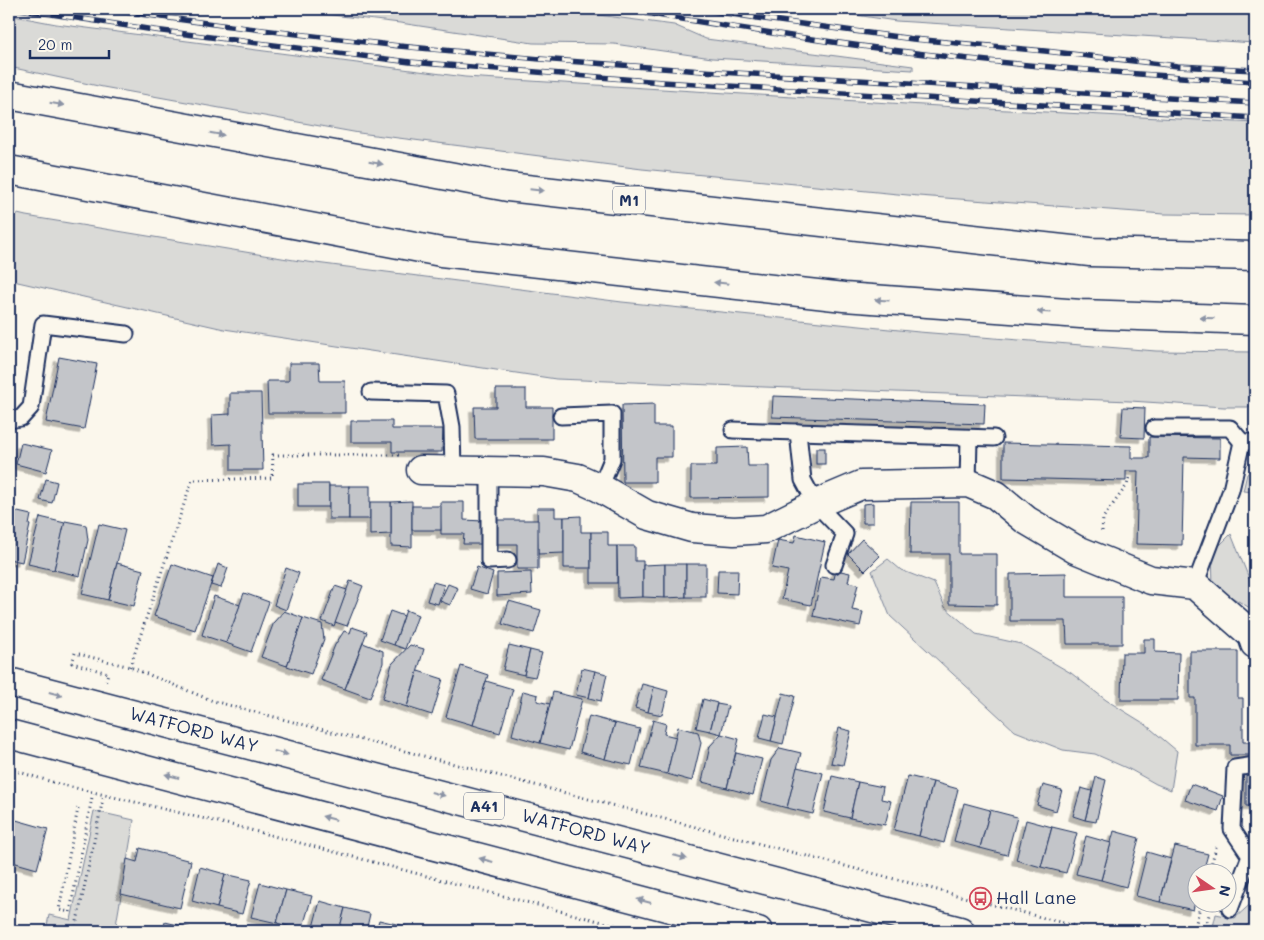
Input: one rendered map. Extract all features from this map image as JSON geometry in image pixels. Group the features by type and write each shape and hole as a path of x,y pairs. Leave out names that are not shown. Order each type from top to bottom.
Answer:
{"main road":[{"name":"M1","path":"9,96 508,187 1090,252 1255,256"},
{"path":"9,170 441,252 844,297 1081,314 1255,320"},
{"path":"411,462 452,470 544,472 578,478 600,488 647,515 692,528 734,531 766,528 861,484 968,483 996,494 1026,520 1074,549 1151,580 1195,585 1252,635 1255,644"},
{"name":"WATFORD WAY","path":"9,682 960,931"},
{"path":"9,734 758,931"}],"lane":[{"path":"9,420 21,418 31,407 43,324 126,334"},
{"path":"371,392 446,394 452,427 452,470"},
{"path":"561,416 612,414 612,459 600,488"},
{"path":"1154,428 1230,428 1248,442 1195,585"},
{"path":"733,430 994,438"},
{"path":"798,432 803,480 816,504 844,534 834,565"},
{"path":"968,483 969,438"},
{"path":"488,471 489,561 508,560"},
{"path":"1236,893 1250,856 1232,829 1235,768 1255,764"}],"path":[{"path":"130,667 192,480 272,478 273,455 411,462"},
{"path":"1099,559 1103,518 1127,485 1130,475"},
{"path":"106,682 108,673 72,663 75,652 130,667 213,701 1094,931"},
{"path":"9,769 637,931"},
{"path":"78,808 59,910 70,912 93,792"},
{"path":"75,931 104,794"},
{"path":"1212,862 1217,844 1222,845"},
{"path":"1194,931 1199,912"}],"shaded area":[{"path":"281,9 553,9 674,25 706,39 913,66 913,70 712,58 614,44 533,43 400,23"},
{"path":"815,9 1255,9 1255,43 896,21"},
{"path":"9,15 56,24 465,77 988,109 1255,123 1255,215 1164,214 918,196 642,169 359,133 103,87 9,67"},
{"path":"9,212 300,261 622,302 919,332 1156,351 1255,352 1255,407 556,379 224,329 9,280"},
{"path":"1255,468 1255,492 1243,491 1247,474"},
{"path":"1231,534 1255,593 1255,611 1213,586 1212,553"},
{"path":"888,559 901,570 934,583 945,607 976,634 1021,644 1071,673 1106,700 1145,724 1177,751 1171,790 1095,754 1063,750 1015,731 890,616 872,571"},
{"path":"94,811 134,820 115,931 46,931 49,915 71,920"},
{"path":"1255,900 1255,918 1240,931 1212,931 1216,914 1235,918"}],"building":[{"path":"59,357 97,364 84,429 46,422"},
{"path":"289,363 319,363 320,381 345,381 345,413 268,413 267,381 289,381"},
{"path":"496,389 526,389 526,407 552,407 552,439 475,439 474,407 496,407"},
{"path":"230,393 261,393 263,470 231,470 231,444 213,445 212,415 230,414"},
{"path":"773,396 985,404 984,424 772,417"},
{"path":"654,404 654,426 672,426 672,457 655,457 655,482 623,482 622,405"},
{"path":"1123,407 1145,408 1144,438 1121,437"},
{"path":"351,421 392,421 392,429 443,429 442,452 392,452 392,442 351,442"},
{"path":"1149,437 1220,438 1220,458 1184,457 1182,545 1136,544 1138,471 1126,471 1126,481 1003,478 1003,443 1131,446 1131,458 1149,458"},
{"path":"21,443 52,450 46,472 16,464"},
{"path":"747,447 748,466 769,466 769,497 691,498 691,466 717,466 717,448"},
{"path":"816,448 825,448 825,464 816,464"},
{"path":"46,479 57,482 52,503 40,500"},
{"path":"298,484 329,484 329,507 298,507"},
{"path":"329,486 349,486 349,519 329,519"},
{"path":"349,486 370,486 370,519 349,519"},
{"path":"412,501 412,547 391,546 391,502"},
{"path":"370,502 391,502 391,534 370,535"},
{"path":"440,502 464,502 464,520 483,521 483,544 463,544 464,534 441,534"},
{"path":"911,502 959,502 959,554 997,554 997,605 949,604 949,554 910,554"},
{"path":"873,503 873,523 863,523 863,504"},
{"path":"412,506 441,506 441,530 412,530"},
{"path":"537,508 555,508 555,517 564,517 564,553 538,554"},
{"path":"9,510 31,515 22,562 9,559"},
{"path":"581,516 581,532 591,532 591,568 564,568 564,517"},
{"path":"40,517 65,523 54,570 28,564"},
{"path":"496,520 538,520 538,569 517,569 517,544 496,544"},
{"path":"65,521 86,525 88,540 80,576 54,570"},
{"path":"99,524 125,530 108,600 82,594"},
{"path":"591,532 608,532 608,546 617,546 617,583 591,583"},
{"path":"796,535 825,542 811,605 782,599 788,571 772,568 778,540 794,543"},
{"path":"862,539 880,556 865,571 848,554"},
{"path":"617,546 635,546 635,561 643,561 643,597 618,598"},
{"path":"117,563 143,570 134,606 108,600"},
{"path":"172,564 213,578 195,630 154,616"},
{"path":"218,564 228,568 221,588 211,585"},
{"path":"665,564 665,598 643,597 643,565"},
{"path":"665,564 686,564 686,597 665,598"},
{"path":"686,564 706,564 706,597 686,597"},
{"path":"477,567 493,573 487,594 470,589"},
{"path":"286,568 299,573 286,610 274,605"},
{"path":"718,570 738,570 737,594 717,593"},
{"path":"836,570 850,573 848,582 858,584 852,610 863,612 860,626 813,616 821,577 834,579"},
{"path":"531,572 532,594 497,596 497,573"},
{"path":"1066,573 1066,597 1122,597 1122,644 1067,644 1066,621 1010,621 1010,574"},
{"path":"350,581 363,586 347,626 335,622"},
{"path":"433,582 444,585 438,604 427,601"},
{"path":"448,584 458,588 450,605 440,601"},
{"path":"335,586 347,590 334,626 322,621"},
{"path":"244,593 269,602 251,652 226,643"},
{"path":"214,596 240,605 226,643 202,635"},
{"path":"509,601 541,610 534,633 502,624"},
{"path":"406,610 418,615 405,649 394,645"},
{"path":"284,611 303,618 287,666 261,657 274,622"},
{"path":"390,611 404,616 394,645 380,640"},
{"path":"303,618 322,624 324,639 311,674 287,666"},
{"path":"352,627 367,632 345,689 321,680 335,645 344,631 350,633"},
{"path":"1144,639 1155,639 1155,652 1179,653 1178,700 1121,700 1122,653 1144,653"},
{"path":"363,643 383,651 383,663 370,698 345,689"},
{"path":"410,645 424,649 407,707 382,699 392,664"},
{"path":"509,645 530,650 524,675 503,670"},
{"path":"530,650 542,653 535,677 524,675"},
{"path":"1190,651 1238,651 1238,698 1243,698 1243,742 1253,742 1253,755 1230,755 1230,745 1195,745 1195,698 1190,698"},
{"path":"461,666 488,675 473,725 446,717"},
{"path":"582,668 595,671 589,698 576,695"},
{"path":"418,671 443,679 432,715 407,707"},
{"path":"595,671 607,674 601,701 589,698"},
{"path":"486,681 513,689 500,733 473,725"},
{"path":"642,684 654,687 648,712 635,708"},
{"path":"654,687 668,691 662,715 648,712"},
{"path":"523,691 538,695 537,701 550,704 540,743 512,735"},
{"path":"553,692 582,699 569,750 540,743"},
{"path":"783,693 795,696 783,744 771,741"},
{"path":"703,699 717,703 710,731 696,728"},
{"path":"717,704 728,706 721,734 710,731"},
{"path":"765,714 777,717 771,741 759,738"},
{"path":"589,716 615,723 605,759 580,752"},
{"path":"653,720 666,724 664,734 676,737 667,774 641,768"},
{"path":"615,723 640,729 631,765 605,759"},
{"path":"678,727 698,732 701,743 692,781 667,774"},
{"path":"839,728 851,731 843,765 831,763"},
{"path":"721,734 739,739 727,788 702,782 710,746"},
{"path":"780,748 801,753 787,808 761,801 771,760"},
{"path":"736,753 762,759 753,795 727,788"},
{"path":"797,767 823,773 813,814 787,808"},
{"path":"1246,773 1255,774 1255,806 1246,806"},
{"path":"832,776 858,782 850,818 824,812"},
{"path":"908,776 933,782 919,836 894,830"},
{"path":"1096,777 1106,780 1096,822 1085,820"},
{"path":"858,782 883,787 881,799 891,801 885,825 850,818"},
{"path":"933,782 958,789 944,843 919,836"},
{"path":"1191,784 1223,796 1218,811 1185,800"},
{"path":"1043,785 1062,790 1056,811 1037,805"},
{"path":"1081,788 1092,791 1085,820 1073,816"},
{"path":"964,803 990,810 980,848 954,841"},
{"path":"990,810 1017,817 1007,855 980,848"},
{"path":"9,818 48,829 37,869 9,861"},
{"path":"1026,820 1052,827 1041,867 1016,860"},
{"path":"1052,827 1077,833 1066,873 1041,867"},
{"path":"1114,831 1139,838 1126,887 1101,880"},
{"path":"1086,836 1111,843 1101,880 1076,874"},
{"path":"1175,846 1208,854 1206,862 1186,862 1186,908 1160,902"},
{"path":"140,848 191,861 180,908 121,894 127,859 137,862"},
{"path":"1147,852 1171,859 1160,902 1136,896"},
{"path":"200,867 225,874 217,908 192,901"},
{"path":"225,874 251,880 242,914 217,908"},
{"path":"260,883 286,890 277,923 251,917"},
{"path":"286,890 312,896 302,930 277,923"},
{"path":"320,901 345,908 339,931 312,931"},
{"path":"345,908 370,914 366,931 339,931"},
{"path":"379,920 405,926 403,931 376,931"},
{"path":"165,922 178,925 176,931 163,931"},
{"path":"178,925 190,928 190,931 176,931"},
{"path":"405,926 423,931 403,931"}],"railway":[{"path":"19,9 154,30 410,62 662,82 1255,118"},
{"path":"103,9 399,46 540,59 702,71 1255,103"},
{"path":"620,9 821,40 942,56 1059,68 1255,82"},
{"path":"700,9 913,39 1178,66 1255,70"}],"place":[{"name":"Hall Lane","path":"980,898"}]}
